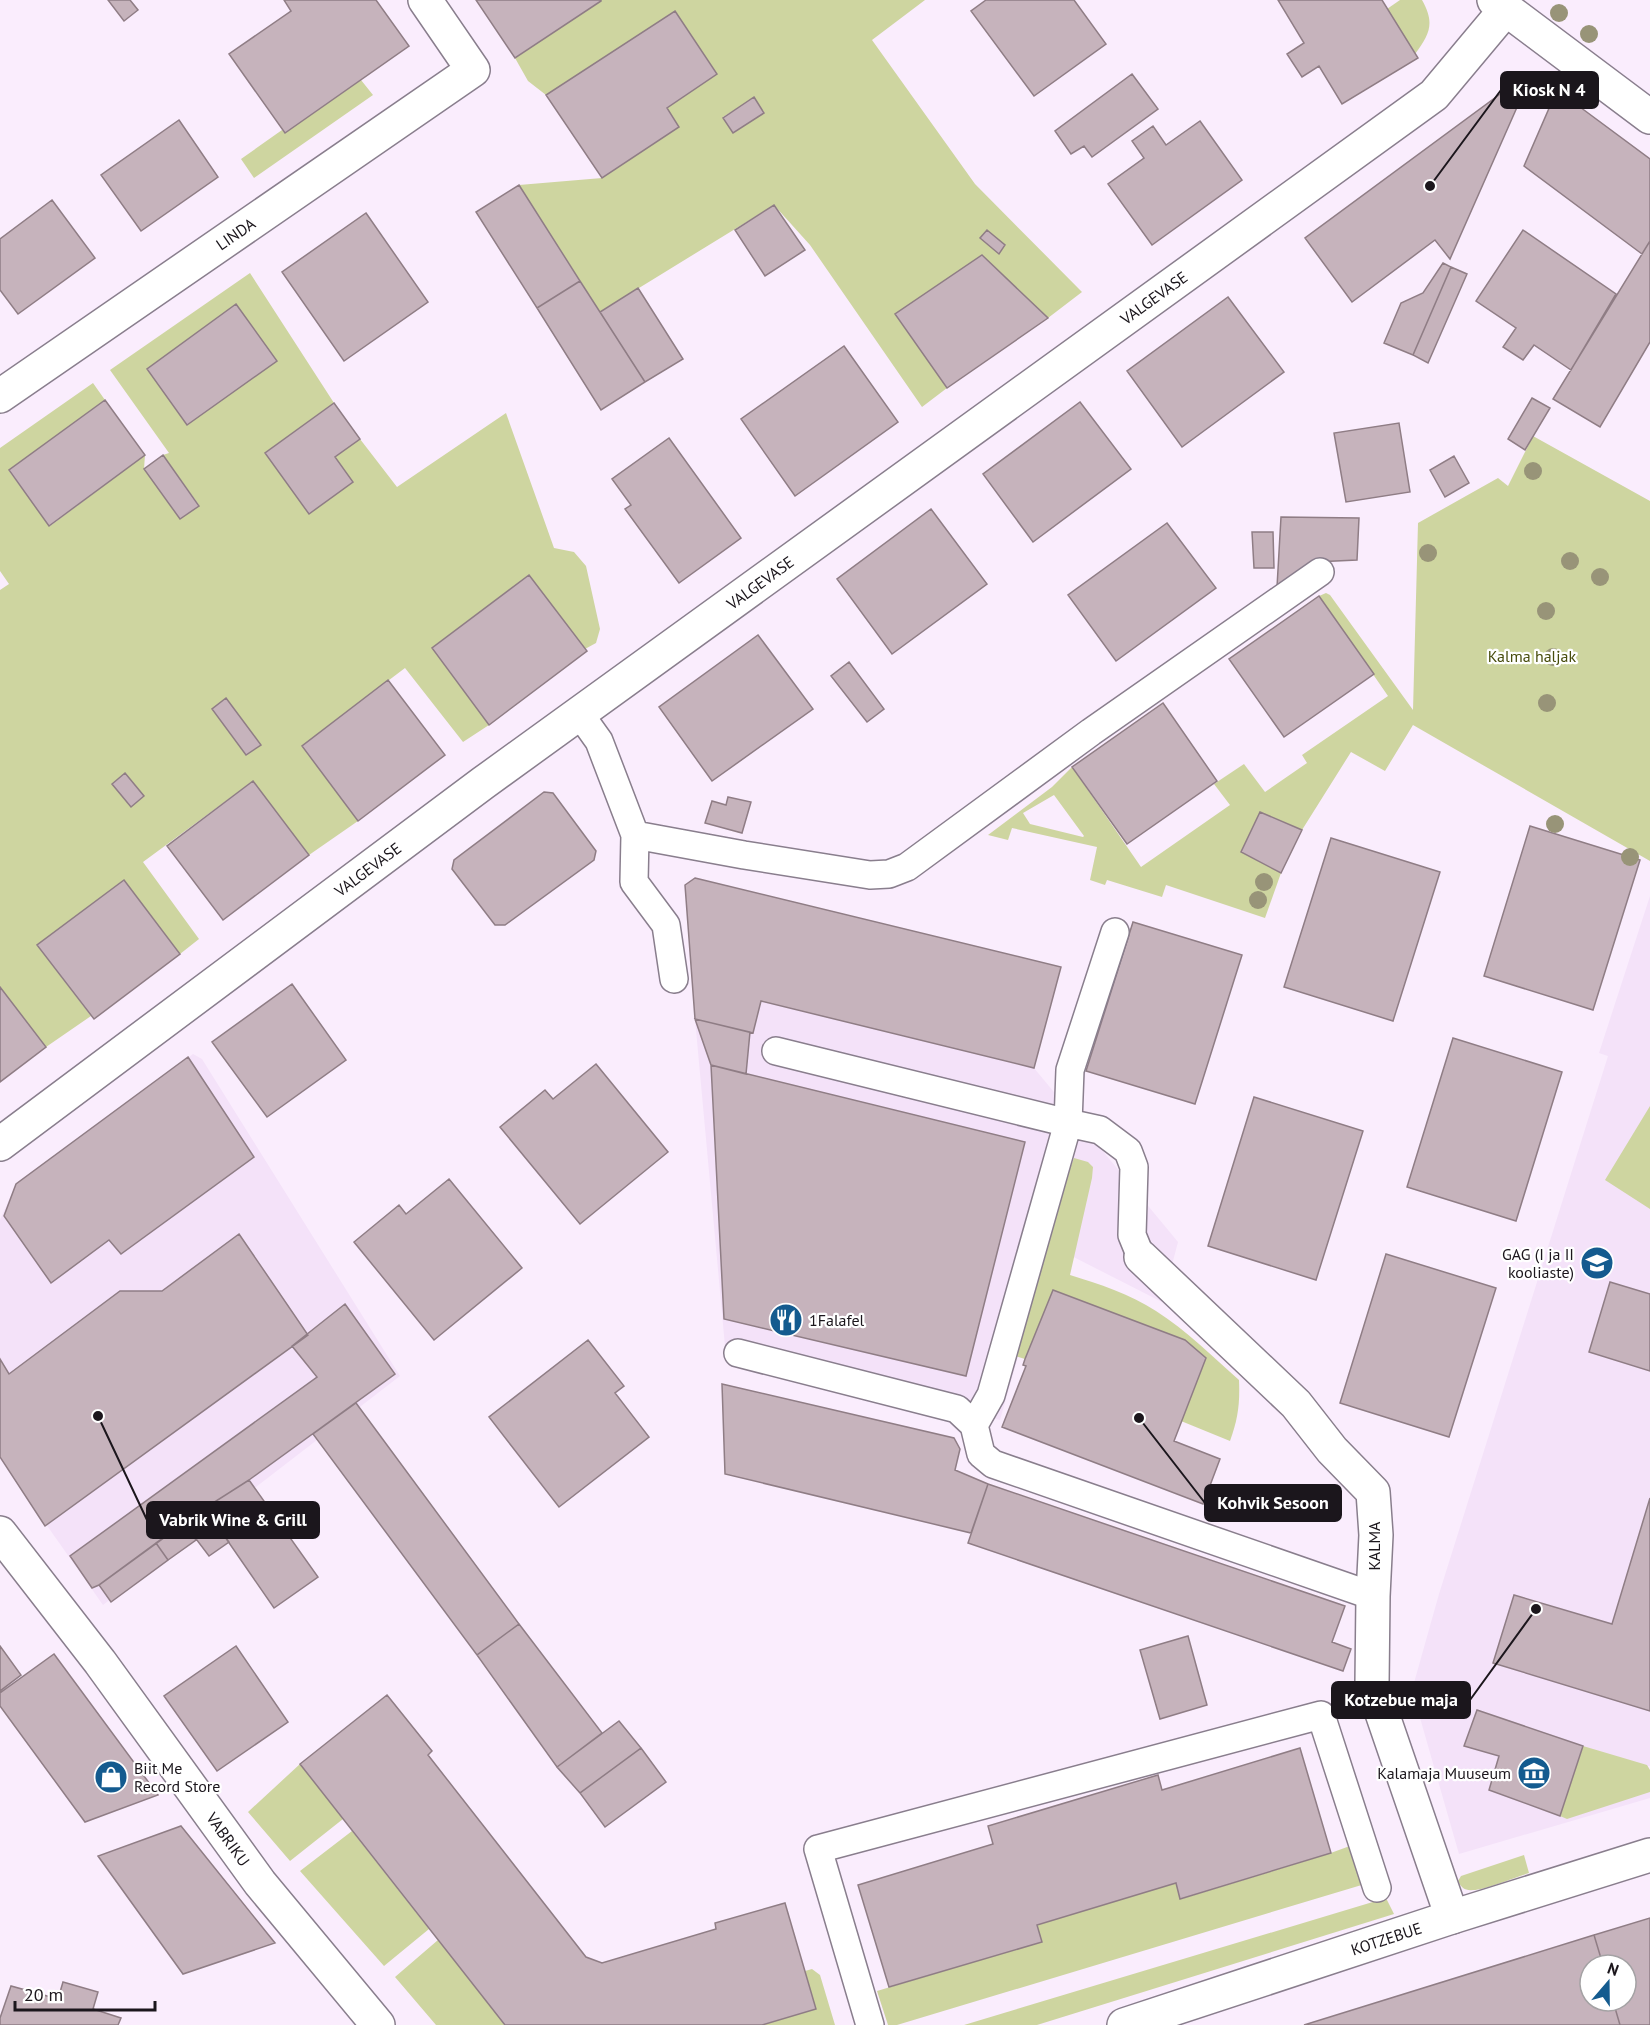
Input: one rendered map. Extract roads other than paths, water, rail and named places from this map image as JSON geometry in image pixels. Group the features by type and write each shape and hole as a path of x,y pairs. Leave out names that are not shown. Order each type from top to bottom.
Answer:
{"street":[{"name":"LINDA","path":"0,396 473,70 425,0"},
{"path":"1500,4 1650,117"},
{"name":"VALGEVASE","path":"0,1144 579,713 1434,95 1500,4"},
{"name":"KALMA","path":"1142,1257 1296,1404 1332,1450 1373,1492 1376,1535 1372,1684 1452,1917"},
{"name":"VABRIKU","path":"3,1541 100,1662 260,1883 378,2025"},
{"name":"KOTZEBUE","path":"1124,2025 1452,1917 1650,1855"}],"lane":[{"path":"634,835 870,875 889,874 907,867 1091,732 1320,572"},
{"path":"579,713 599,741 634,835 634,882 666,925 674,979"},
{"path":"974,1425 991,1395 1068,1123 1070,1071 1115,932"},
{"path":"776,1051 1100,1130 1128,1151 1134,1167 1132,1234 1142,1257"},
{"path":"738,1353 957,1409 974,1425 981,1454 993,1464 1373,1596"},
{"path":"870,2025 818,1850 830,1846 1322,1715 1377,1888"}],"place":[{"name":"Kiosk N 4","path":"1430,186"},
{"name":"GAG (I ja II kooliaste)","path":"1597,1263"},
{"name":"1Falafel","path":"786,1320"},
{"name":"Vabrik Wine & Grill","path":"98,1416"},
{"name":"Kohvik Sesoon","path":"1139,1418"},
{"name":"Kotzebue maja","path":"1536,1609"},
{"name":"Kalamaja Muuseum","path":"1534,1773"},
{"name":"Biit Me Record Store","path":"111,1777"}],"park label":[{"name":"Kalma haljak","path":"1532,656"}]}
